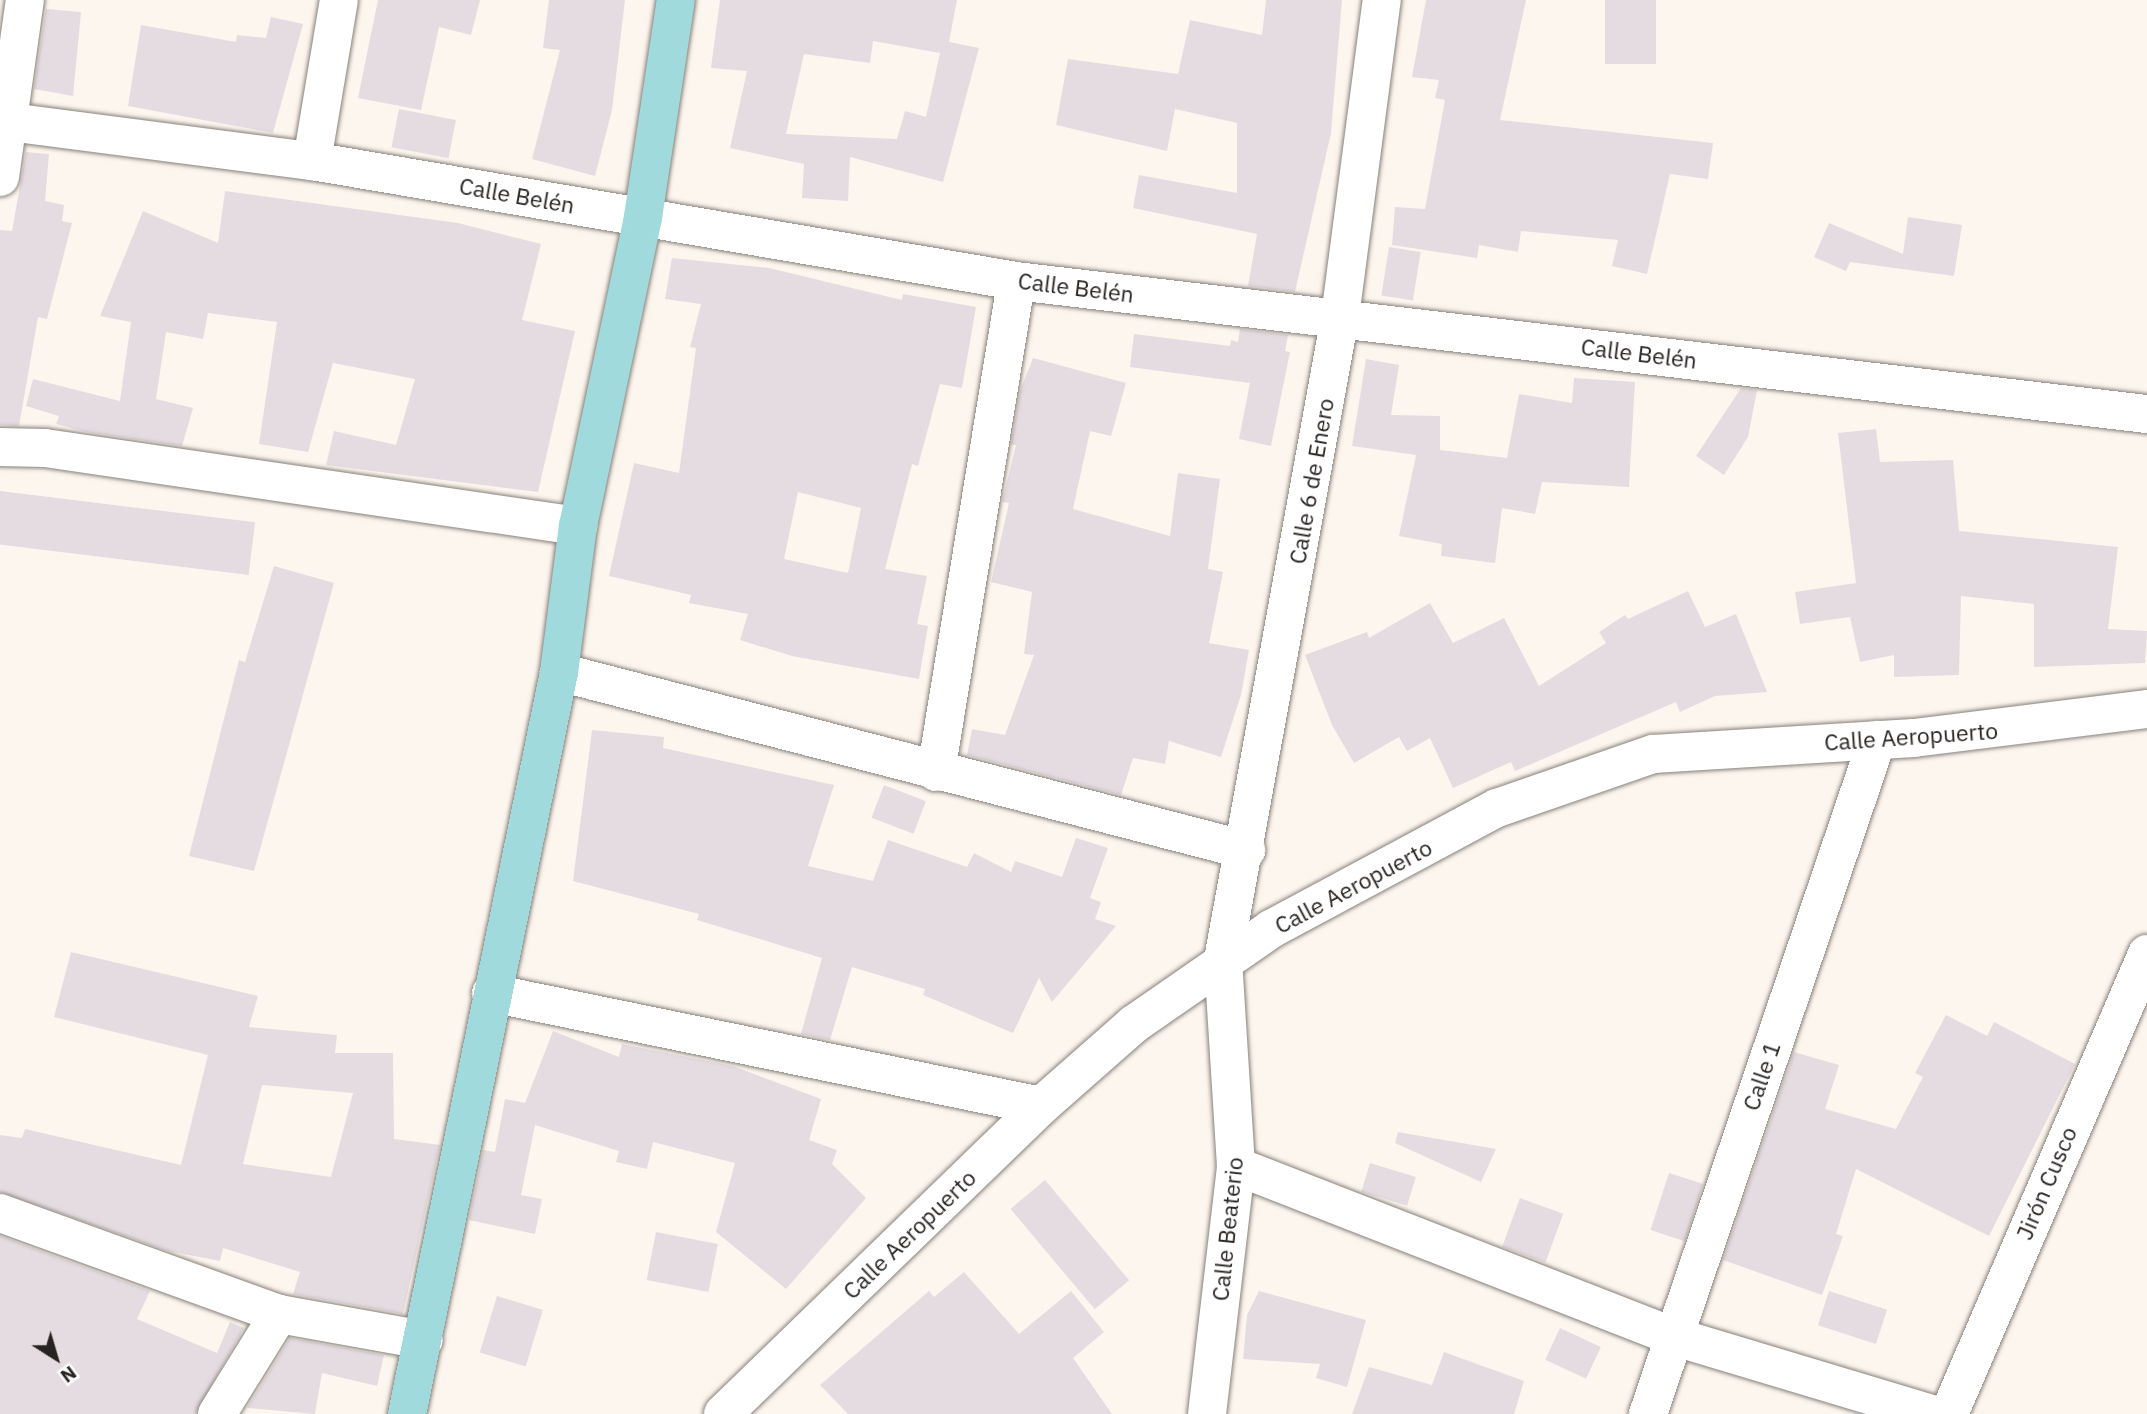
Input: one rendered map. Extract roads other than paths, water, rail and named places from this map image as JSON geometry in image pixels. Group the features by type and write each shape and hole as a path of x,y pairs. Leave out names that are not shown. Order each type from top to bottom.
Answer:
{"main road":[{"path":"407,1414 558,672 579,526 643,217 676,0"}],"street":[{"path":"0,177 10,122 25,0"},
{"path":"312,161 339,0"},
{"name":"Calle 6 de Enero","path":"1223,960 1246,850 1340,317 1382,0"},
{"name":"Calle Belén","path":"10,122 312,161 1016,281 2147,414"},
{"path":"936,772 1016,281"},
{"path":"0,447 45,448 579,526"},
{"path":"558,672 936,772 1246,850"},
{"name":"Calle Aeropuerto","path":"723,1414 1041,1106 1134,1024 1223,960 1497,808 1653,754 2035,727 2147,709"},
{"name":"Calle 1","path":"1648,1414 1672,1336 1877,740"},
{"name":"Jirón Cusco","path":"1949,1414 2147,954"},
{"name":"Calle Beaterio","path":"1207,1414 1237,1166 1223,960"},
{"path":"491,993 1041,1106"},
{"path":"1237,1166 1672,1336 1932,1414"},
{"path":"0,1213 279,1314 424,1340"},
{"path":"217,1414 279,1314"}]}
